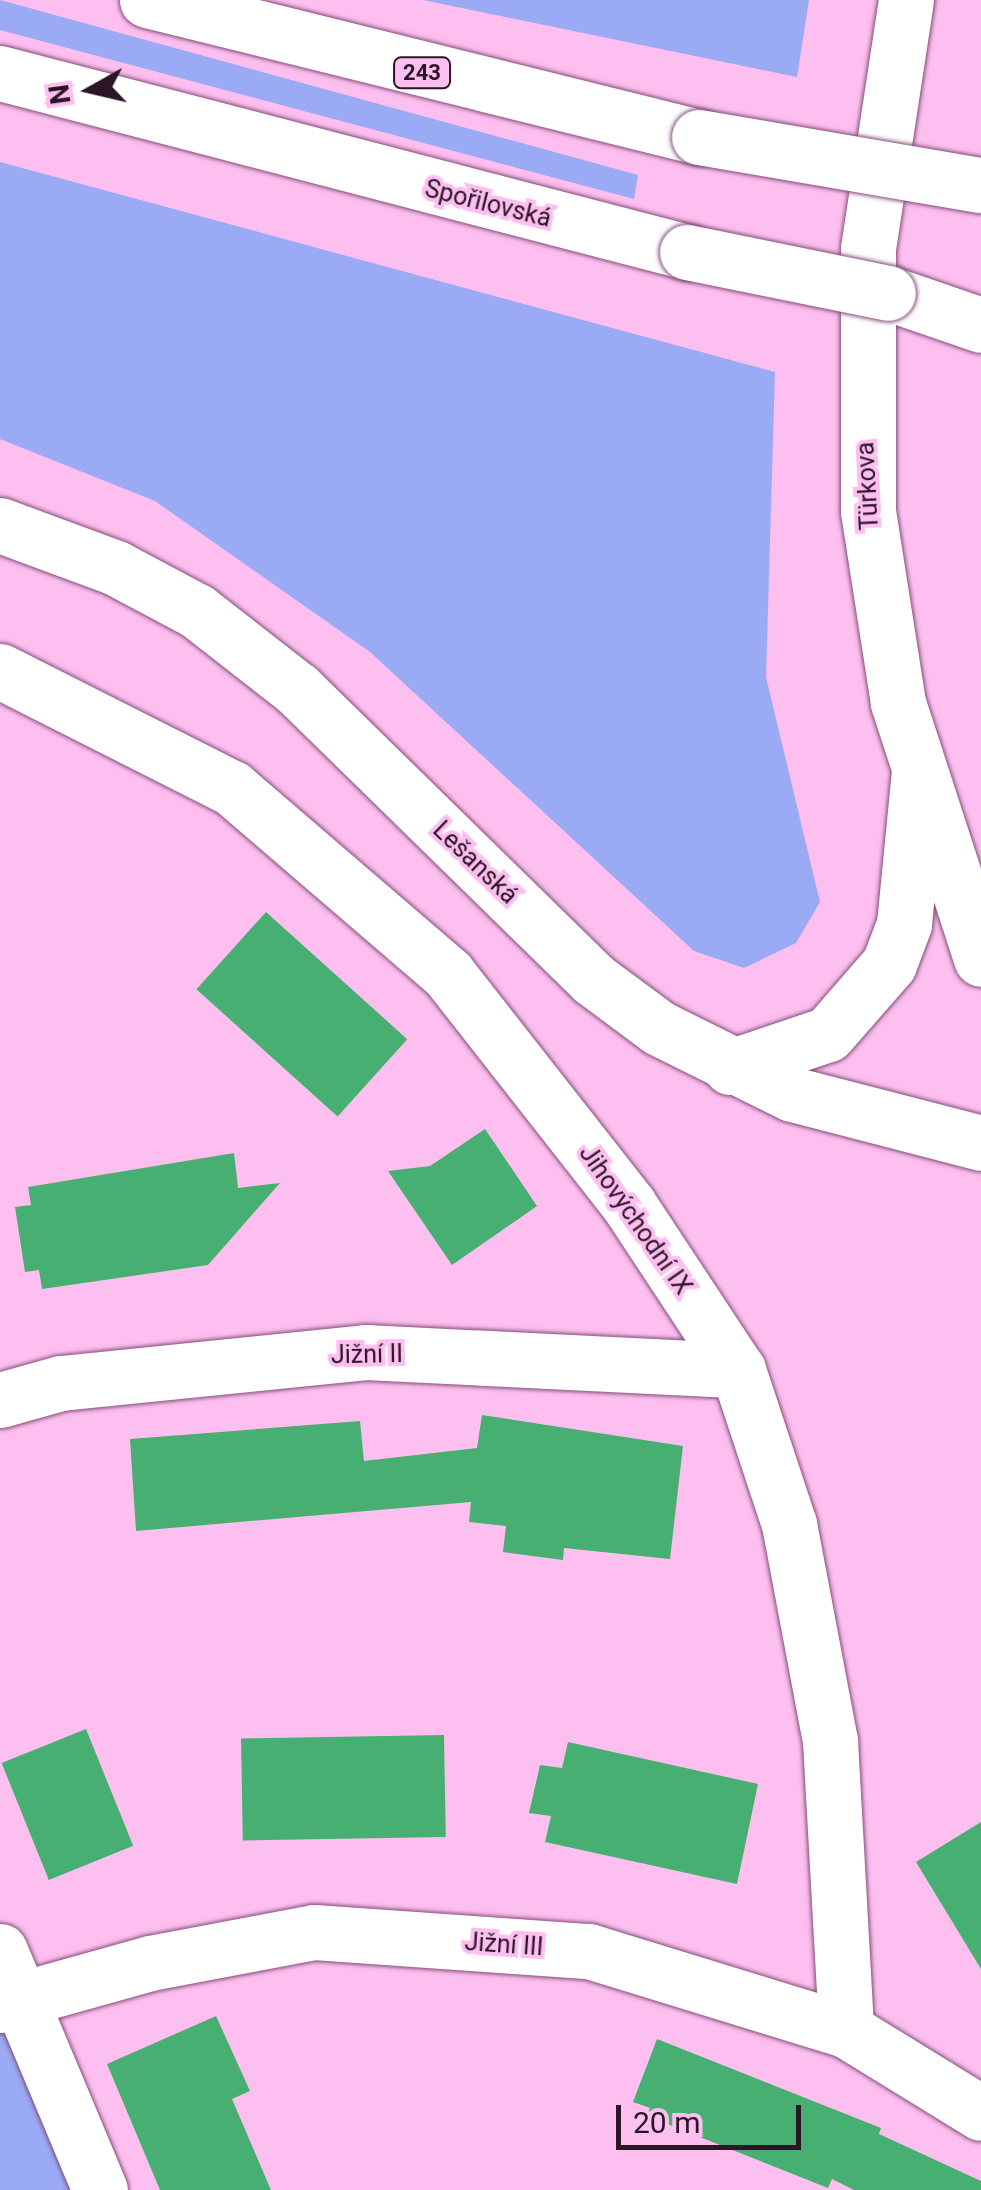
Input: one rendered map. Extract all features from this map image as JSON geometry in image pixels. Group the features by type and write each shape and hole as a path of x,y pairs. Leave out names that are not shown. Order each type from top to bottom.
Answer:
{"main road":[{"name":"243","path":"148,0 698,137 981,185"},
{"name":"Türkova","path":"906,0 868,249 865,397 874,572 920,771 981,959"},
{"name":"Spořilovská","path":"0,73 445,194 688,252 981,310"},
{"path":"888,293 981,325"},
{"name":"Lešanská","path":"0,525 116,568 197,611 297,689 593,979 658,1028 730,1067 863,1116 981,1143"},
{"name":"Jihovýchodní IX","path":"0,671 232,788 448,974 629,1206 738,1370 789,1524 830,1741 846,2030"},
{"path":"730,1067 828,1034 889,964 904,924 920,771"},
{"name":"Jižní II","path":"0,1400 61,1383 365,1352 738,1370"},
{"name":"Jižní III","path":"6,1984 314,1932 588,1951 846,2030 981,2113"},
{"path":"6,1984 100,2190"}],"shaded area":[{"path":"0,0 638,175 634,199 0,30"},
{"path":"423,0 809,0 797,77"},
{"path":"0,162 775,372 766,677 820,902 796,943 744,968 694,951 370,652 155,501 0,439"},
{"path":"0,2027 15,2037 80,2190 0,2190"}],"building":[{"path":"266,912 407,1039 338,1116 196,989"},
{"path":"485,1129 537,1206 452,1265 388,1171 430,1166"},
{"path":"234,1153 238,1188 280,1183 208,1265 42,1289 39,1270 25,1272 15,1207 31,1205 28,1187"},
{"path":"482,1415 683,1446 670,1559 564,1548 563,1560 503,1552 506,1526 469,1522 471,1502 136,1531 130,1439 360,1421 364,1461 477,1448"},
{"path":"86,1729 133,1846 49,1880 2,1763"},
{"path":"444,1735 446,1837 243,1841 241,1739"},
{"path":"568,1742 758,1784 737,1884 545,1842 551,1816 529,1813 540,1765 562,1768"},
{"path":"981,1822 981,1969 916,1862"},
{"path":"216,2016 250,2091 232,2099 271,2190 160,2190 107,2064"},
{"path":"657,2039 881,2128 879,2134 981,2181 981,2190 854,2190 832,2179 828,2188 647,2116 650,2108 633,2102"}]}
